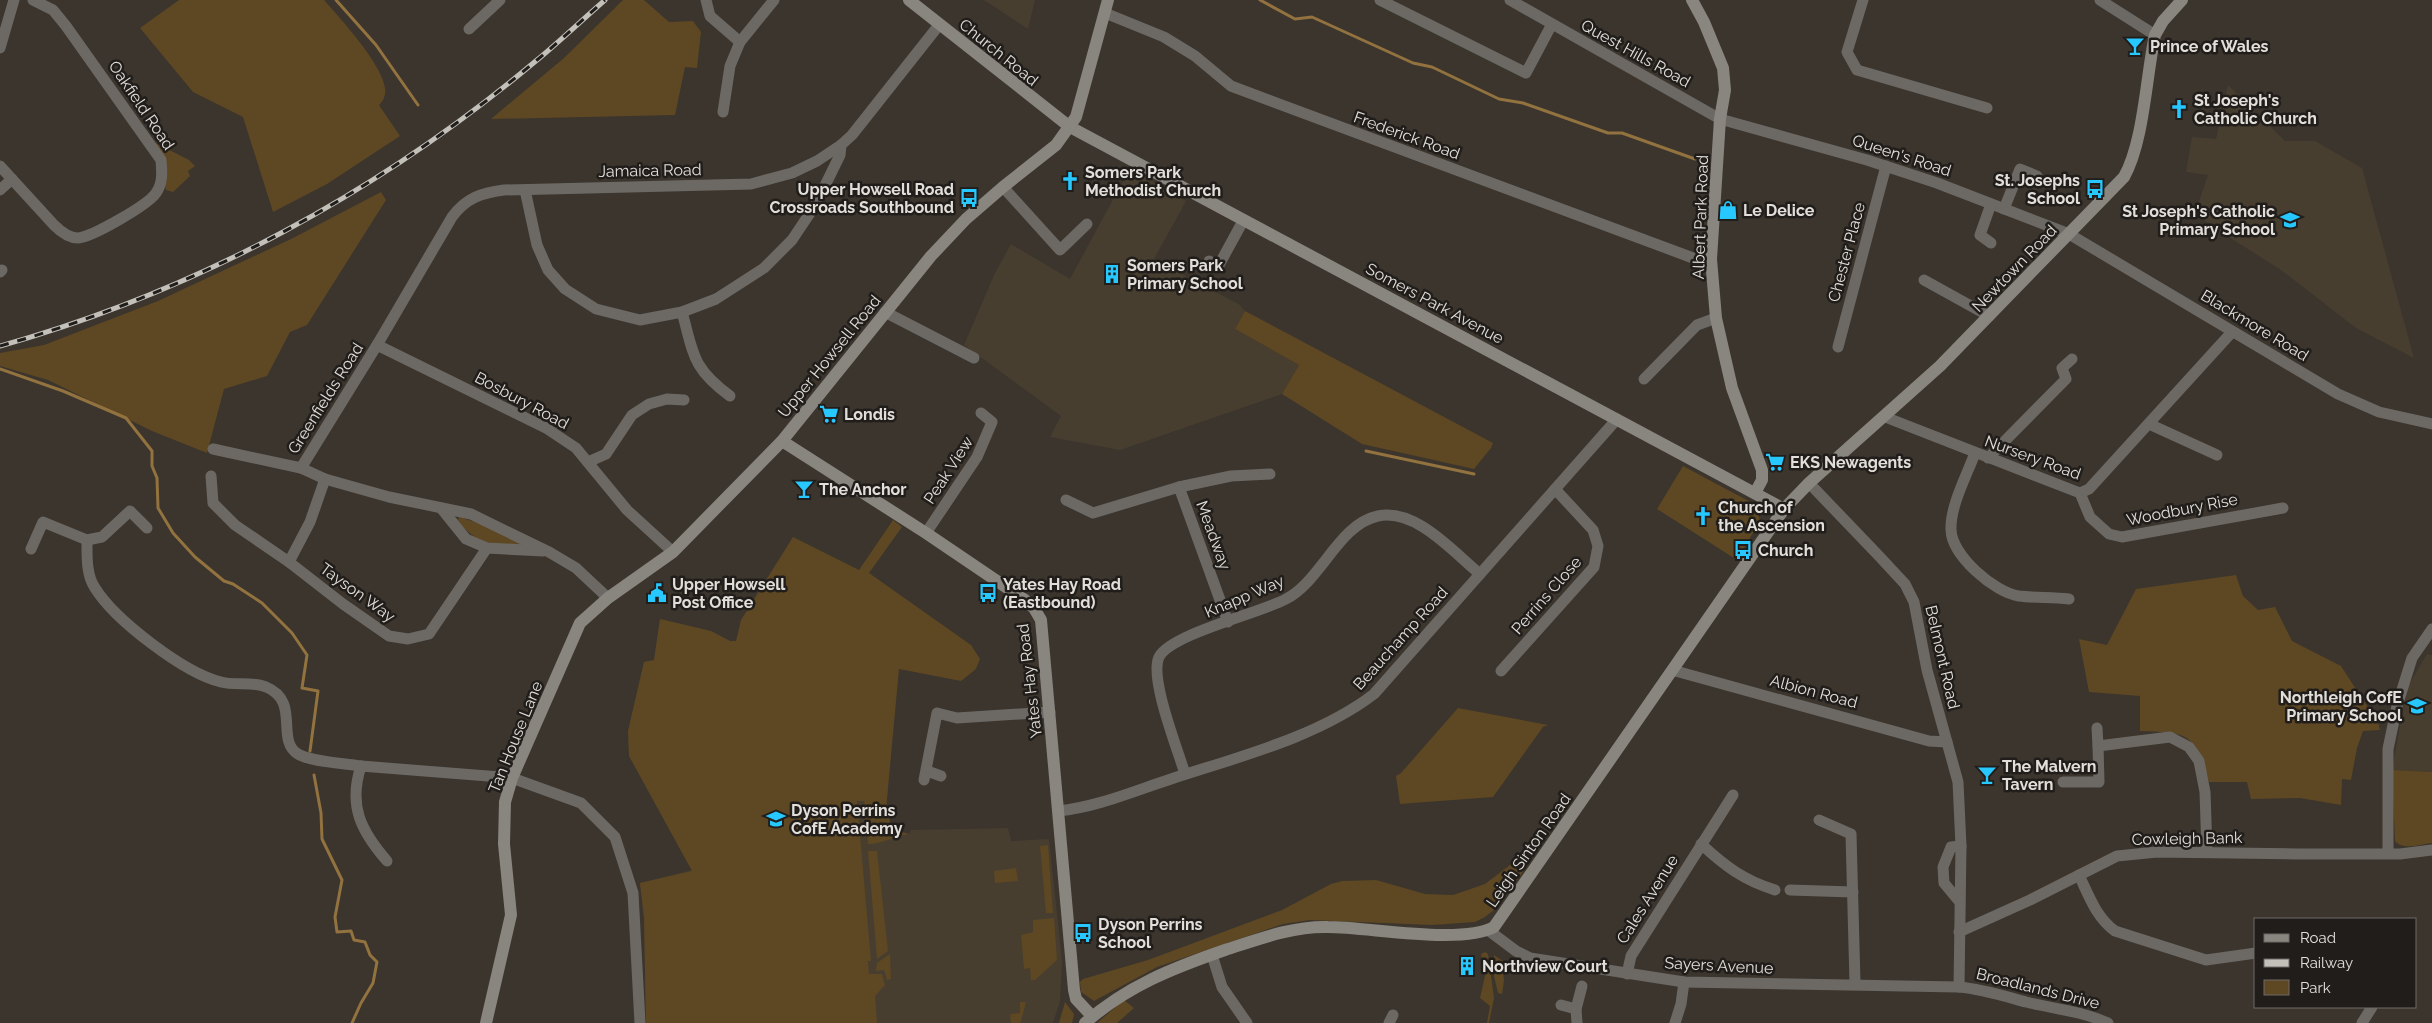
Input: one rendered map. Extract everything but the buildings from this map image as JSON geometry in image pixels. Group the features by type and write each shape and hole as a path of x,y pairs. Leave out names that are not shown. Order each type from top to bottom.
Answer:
{"street":[{"path":"0,48 14,0"},
{"name":"Oakfield Road","path":"0,166 58,229 78,238 95,231 154,196 163,176 161,160 66,26 52,10 33,0"},
{"path":"469,30 500,0"},
{"path":"706,0 710,16 740,42"},
{"path":"723,112 730,66 740,42 774,0"},
{"name":"Church Road","path":"909,0 1070,127"},
{"name":"Upper Howsell Road","path":"608,598 673,552 782,441 885,312 943,244 1003,187 1056,145 1076,117 1108,0"},
{"path":"1380,0 1526,73 1552,24"},
{"name":"Quest Hills Road","path":"1510,0 1720,119"},
{"name":"Albert Park Road","path":"1692,0 1704,22 1723,68 1725,90 1720,119 1711,259 1716,318 1732,388 1762,470 1762,480 1755,493"},
{"path":"1863,0 1847,52 1857,70 1983,103"},
{"path":"2100,0 2155,35"},
{"name":"Newtown Road","path":"1784,509 1809,483 1940,366 2124,177 2132,164 2155,35 2163,21 2182,0"},
{"name":"Frederick Road","path":"1105,13 1164,36 1195,56 1231,86 1692,258 1711,259"},
{"name":"Jamaica Road","path":"377,345 458,209 475,195 498,190 751,184 792,173 817,162 852,135 939,24"},
{"name":"Queen's Road","path":"1720,119 1886,166 2070,234"},
{"name":"Somers Park Avenue","path":"1070,127 1784,509"},
{"path":"525,190 536,245 548,270 565,289 596,309 640,320 682,312 716,299 764,268 792,240 816,204 840,155 841,145"},
{"name":"Chester Place","path":"1838,347 1886,166"},
{"path":"2004,209 2020,170 2037,176"},
{"path":"0,190 12,179"},
{"path":"1003,187 1060,250 1087,224"},
{"path":"1991,243 1975,234 1992,204"},
{"path":"1209,261 1219,266 1243,221"},
{"name":"Blackmore Road","path":"2070,234 2338,394 2379,412 2432,424"},
{"path":"1924,280 1989,316"},
{"path":"682,312 695,362 706,376 730,396"},
{"path":"885,312 974,358"},
{"path":"1644,379 1661,370 1697,325 1716,318"},
{"name":"Nursery Road","path":"1885,417 2080,493 2089,489 2232,332"},
{"name":"Bosbury Road","path":"377,345 546,428 576,448 628,510 673,552"},
{"name":"Greenfields Road","path":"301,468 377,345"},
{"path":"1988,458 2066,379 2062,368 2072,359"},
{"path":"588,462 606,454 632,415 649,404 667,399 684,400"},
{"name":"Peak View","path":"926,533 998,423 981,413"},
{"name":"Beauchamp Road","path":"1058,811 1079,809 1185,774 1322,727 1351,712 1374,694 1618,420"},
{"path":"2149,424 2217,455"},
{"name":"Yates Hay Road","path":"782,441 926,533 1025,600 1034,608 1041,620 1074,990 1076,999 1089,1020"},
{"name":"Greenfields Road","path":"213,448 301,468 325,479 389,497 471,514 549,552 576,568 608,598"},
{"path":"1976,453 1957,500 1951,530 1971,568 1992,586 2018,596 2069,599"},
{"name":"Meadway","path":"1066,500 1093,513 1179,487 1231,476 1270,474"},
{"name":"Tayson Way","path":"211,476 213,503 235,525 289,562 343,604 389,636 408,639 428,634 487,548"},
{"path":"289,562 310,522 325,479"},
{"name":"Belmont Road","path":"1809,483 1880,556 1904,584 1914,602 1926,670 1958,782 1961,846 1959,987"},
{"name":"Meadway","path":"1179,487 1228,622"},
{"name":"Perrins Close","path":"1501,671 1594,567 1598,546 1593,530 1555,489"},
{"name":"Woodbury Rise","path":"2080,493 2090,517 2109,534 2122,537 2283,508"},
{"path":"31,549 43,522 86,540 102,537 125,507 147,528"},
{"name":"Greenfields Road","path":"442,508 466,538 487,548 549,552"},
{"name":"Leigh Sinton Road","path":"1089,1020 1116,997 1162,973 1258,939 1307,927 1440,934 1488,930 1501,920 1784,509"},
{"name":"Knapp Way","path":"1185,774 1158,685 1156,668 1160,656 1176,643 1287,598 1306,584 1358,525 1378,516 1399,516 1418,522 1480,574"},
{"path":"86,540 87,561 94,587 117,614 177,661 209,678 222,683 265,686 280,696 287,708 289,743 296,753 305,757 361,766 512,778 581,802 615,837 633,893 640,1023"},
{"name":"Tan House Lane","path":"486,1023 511,915 504,844 505,802 512,778 580,623 608,598"},
{"path":"2388,853 2388,749 2397,706 2412,658 2432,629"},
{"name":"Albion Road","path":"1672,670 1930,740 1947,742"},
{"path":"941,776 925,775 937,709 957,718 1050,712"},
{"path":"2064,782 2099,782 2097,728"},
{"path":"2098,746 2131,740 2170,737 2188,747 2200,761 2205,792 2207,852"},
{"path":"361,766 354,792 356,803 371,843 387,861"},
{"name":"Cales Avenue","path":"1627,974 1631,956 1733,795"},
{"path":"1819,820 1851,834 1855,983"},
{"path":"1701,844 1723,864 1750,882 1775,890"},
{"path":"1959,901 1944,883 1943,867 1951,847 1961,846"},
{"name":"Cowleigh Bank","path":"1959,932 2030,900 2117,856 2157,852 2297,854 2388,853 2432,850"},
{"path":"2079,875 2098,914 2104,923 2115,931 2206,960 2254,953"},
{"path":"1790,890 1853,892"},
{"name":"Sayers Avenue","path":"1488,930 1516,952 1530,958 1684,982 1796,985 1855,983 1959,987"},
{"path":"1212,955 1222,987 1247,1023"},
{"path":"1675,1023 1681,1004 1684,982"},
{"path":"1577,1023 1576,1009 1582,986"},
{"name":"Broadlands Drive","path":"1959,987 1978,989 2028,1002 2074,1011 2108,1023"},
{"path":"1561,1005 1576,1009"},
{"path":"2362,1023 2371,1008"}],"shaded area":[{"path":"984,0 1035,0 1028,29"},
{"name":"St Joseph's Catholic Primary School","path":"2228,85 2285,141 2315,141 2362,168 2414,358 2356,328 2281,270 2213,227 2195,213 2208,175 2186,172 2192,137 2216,139"},
{"path":"1130,168 1186,201 1154,259 1240,305 1245,311 1235,329 1299,365 1282,394 1120,450 1050,437 1061,416 964,345 995,273 1011,244 1070,279"},
{"name":"Dyson Perrins CofE Academy","path":"660,619 711,631 730,641 736,641 892,731 886,810 893,830 909,834 911,830 1008,828 1011,841 1049,839 1062,961 1060,1001 1053,1023 646,1023 644,918 640,883 692,870 629,756 628,731 644,662 654,660"},
{"name":"Northleigh CofE Primary School","path":"2427,654 2432,655 2432,772 2392,770 2407,688"}],"green space":[{"path":"179,0 324,0 369,54 382,78 385,90 385,95 379,105 400,136 327,184 273,212 243,117 193,92 140,28"},
{"path":"623,0 644,0 669,22 693,21 701,32 697,68 685,67 675,115 491,119 564,58"},
{"path":"154,142 189,160 195,166 188,171 190,176 173,192 166,190"},
{"path":"381,192 386,200 307,325 290,332 267,376 224,389 207,453 152,431 48,380 0,366 0,353 44,345 158,301 291,239"},
{"path":"1245,311 1493,443 1491,448 1474,469 1362,444 1282,394 1299,365 1235,329"},
{"path":"1683,466 1756,505 1760,521 1737,560 1657,509"},
{"path":"460,517 489,527 522,543 522,545 485,542 472,535 457,520"},
{"name":"Dyson Perrins CofE Academy","path":"893,520 902,527 869,573 971,645 980,659 976,669 961,681 899,669 886,810 893,829 909,834 879,843 868,844 864,801 857,801 871,961 868,961 869,974 882,974 885,985 875,996 877,1023 646,1023 644,918 640,883 692,871 629,756 628,731 644,662 654,660 660,619 711,631 730,641 736,641 741,620 793,537 859,570"},
{"path":"2236,575 2243,596 2258,610 2275,607 2292,641 2341,666 2378,723 2380,730 2363,731 2357,748 2351,780 2342,779 2341,805 2300,798 2251,799 2247,782 2209,782 2198,753 2193,744 2187,739 2170,733 2140,731 2140,696 2089,692 2079,639 2107,645 2136,589"},
{"path":"1458,708 1548,725 1543,727 1493,797 1400,804 1396,776 1401,773"},
{"path":"2392,770 2432,772 2432,843 2403,846 2395,841"},
{"path":"1048,845 1053,913 1046,913 1040,846"},
{"path":"868,851 877,851 888,951 877,959"},
{"path":"1518,859 1526,862 1527,866 1499,906 1475,922 1432,925 1310,920 1283,924 1157,967 1094,1001 1081,992 1080,982 1083,979 1148,960 1282,910 1331,884 1342,881 1376,880 1425,894 1453,895 1485,884"},
{"path":"1016,868 1018,881 995,883 994,871"},
{"path":"1054,918 1057,960 1035,980 1031,980 1030,968 1024,969 1021,935 1033,932 1033,920"},
{"path":"1485,952 1488,954 1494,998 1489,1023 1487,1023 1490,1006 1480,998 1485,976 1481,954"},
{"path":"890,954 891,979 887,980 884,970 876,971 877,963"},
{"path":"1494,955 1507,964 1503,971 1502,994 1498,993 1494,976"},
{"path":"1124,1000 1134,1008 1117,1023 1097,1023"},
{"path":"1020,1002 1026,1002 1021,1021 1020,1023 1011,1023 1010,1014 1020,1013"},
{"path":"1065,1002 1074,1014 1072,1023 1059,1023"}],"waterway":[{"path":"336,0 376,45 418,105"},
{"path":"1260,0 1295,19 1312,17 1413,63 1432,67 1499,99 1523,103 1608,133 1622,133 1695,159"},
{"path":"0,369 63,391 126,418 152,451 152,466 157,478 158,508 173,533 195,557 224,581 233,584 262,603 292,633 307,655 302,688 318,691 310,751"},
{"path":"1366,451 1474,474"},
{"path":"314,775 321,813 322,839 342,880 335,917 337,932 351,931 354,940 365,942 370,955 377,962 373,983 352,1023"}],"railway":[{"path":"0,346 73,323 145,297 215,266 284,232 350,194 415,152 477,108 546,53 605,0"}],"place":[{"name":"Prince of Wales","path":"2135,46"},
{"name":"St Joseph's Catholic Church","path":"2179,109"},
{"name":"Somers Park Methodist Church","path":"1070,181"},
{"name":"St. Josephs School","path":"2095,189"},
{"name":"Upper Howsell Road Crossroads Southbound","path":"969,198"},
{"name":"Le Delice","path":"1728,210"},
{"name":"St Joseph's Catholic Primary School","path":"2290,220"},
{"name":"Somers Park Primary School","path":"1112,274"},
{"name":"Londis","path":"829,414"},
{"name":"EKS Newagents","path":"1775,462"},
{"name":"The Anchor","path":"804,489"},
{"name":"Church of the Ascension","path":"1703,516"},
{"name":"Church","path":"1743,550"},
{"name":"Upper Howsell Post Office","path":"657,593"},
{"name":"Yates Hay Road (Eastbound)","path":"988,593"},
{"name":"Northleigh CofE Primary School","path":"2417,706"},
{"name":"The Malvern Tavern","path":"1987,775"},
{"name":"Dyson Perrins CofE Academy","path":"776,819"},
{"name":"Dyson Perrins School","path":"1083,933"},
{"name":"Northview Court","path":"1467,966"}]}
